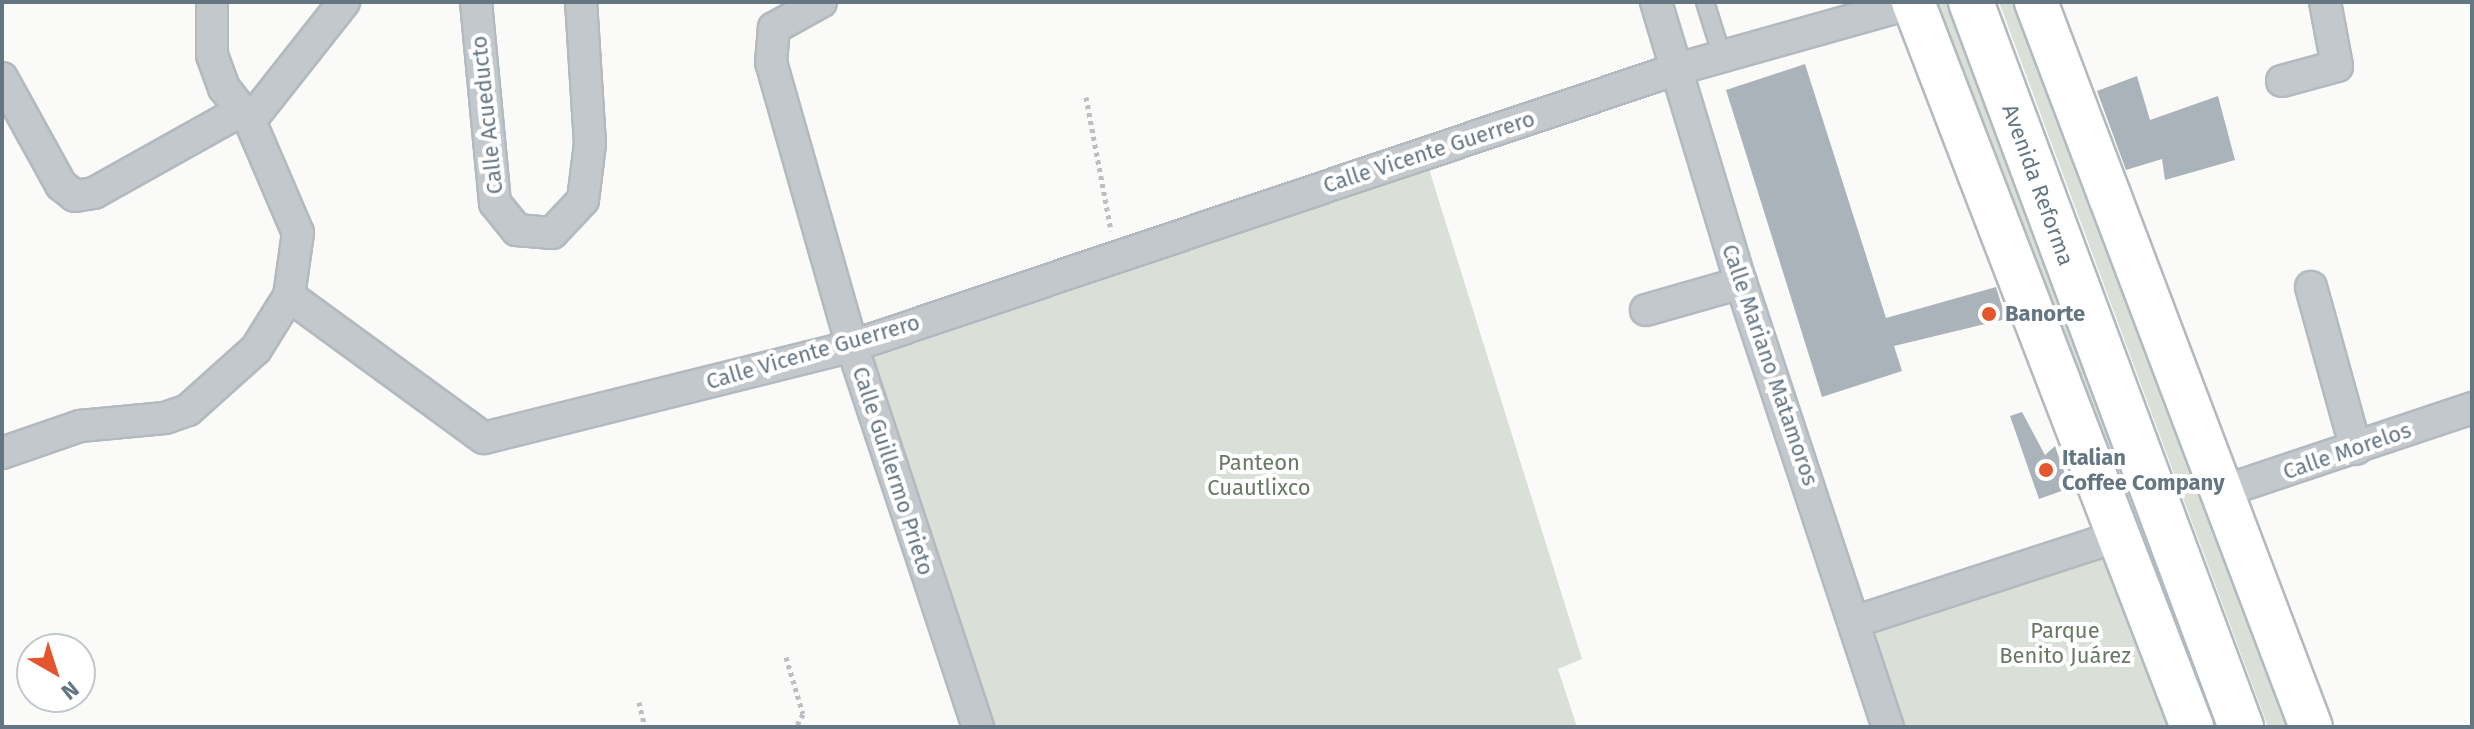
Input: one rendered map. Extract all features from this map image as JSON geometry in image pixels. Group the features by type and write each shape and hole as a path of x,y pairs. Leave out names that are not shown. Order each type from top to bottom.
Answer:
{"main road":[{"name":"Avenida Reforma","path":"1971,2 2241,727"},
{"name":"Avenida Reforma","path":"1999,2 2268,727"}],"street":[{"path":"2,453 80,426 165,418 188,410 256,349 289,296 298,233 212,55 212,2"},
{"path":"2,78 61,185 75,196 94,193 244,116 344,2"},
{"name":"Calle Acueducto","path":"476,2 495,203 517,230 552,233 583,200 587,172 581,2"},
{"name":"Calle Guillermo Prieto","path":"821,2 774,28 771,62 852,346 978,727"},
{"name":"Calle Mariano Matamoros","path":"1656,2 1674,70 1741,283 1857,621 1888,727"},
{"path":"2036,2 2311,727"},
{"path":"2282,81 2337,66 2325,2"},
{"path":"1913,3 2122,535 2192,727"},
{"name":"Calle Vicente Guerrero","path":"289,296 484,438 852,346 1674,70 1913,3"},
{"path":"1646,310 1741,283"},
{"path":"2311,287 2356,449"},
{"name":"Calle Morelos","path":"2221,492 2472,408"},
{"path":"1857,621 2122,535"}],"lane":[{"path":"1705,2 1722,56"}],"path":[{"path":"1086,97 1116,255"},
{"path":"786,657 803,714 796,727"},
{"path":"639,702 645,727"}],"green space":[{"name":"Parque Benito Juárez","path":"1913,2 1971,2 2241,727 1888,727 1857,621 2122,535"},
{"path":"1999,2 2036,2 2310,727 2268,727"},
{"name":"Panteon Cuautlixco","path":"1424,153 1582,659 1558,669 1577,727 976,727 852,346"}],"building":[{"path":"1805,64 1886,318 1996,287 2006,319 1894,346 1902,371 1822,397 1726,90"},
{"path":"2137,76 2150,120 2218,96 2235,160 2165,180 2162,159 2126,170 2097,91"},
{"path":"2022,412 2045,455 2055,446 2070,488 2039,499 2010,416"}],"place":[{"name":"Banorte","path":"1989,314"},
{"name":"Italian Coffee Company","path":"2046,470"}]}
